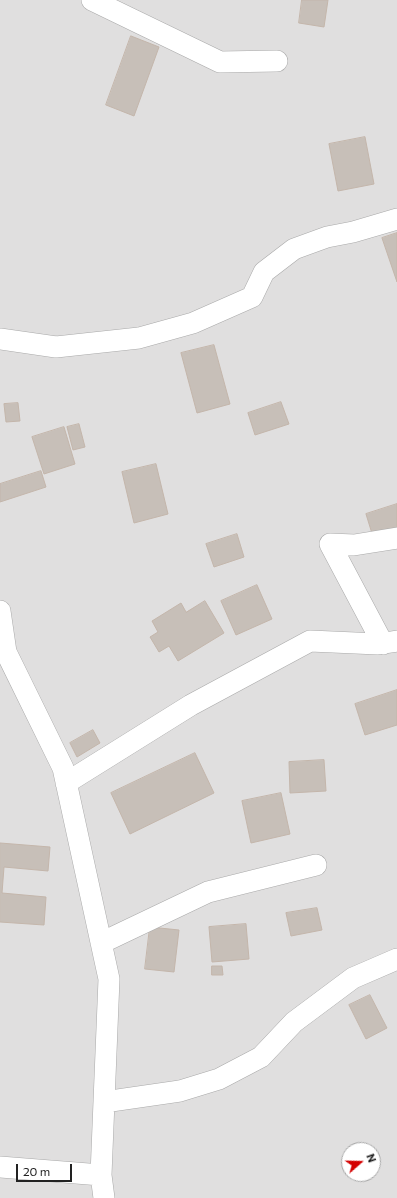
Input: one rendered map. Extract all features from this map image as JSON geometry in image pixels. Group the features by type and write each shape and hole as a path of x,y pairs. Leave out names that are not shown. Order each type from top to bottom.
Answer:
{"street":[{"path":"92,0 220,62 277,61"},
{"path":"0,339 56,347 139,338 193,322 252,296 264,272 294,249 327,237 353,232 397,219"},
{"path":"390,642 330,544 354,545 397,538"},
{"path":"0,611 6,652 63,768 109,979 101,1174 104,1198"},
{"path":"66,783 191,705 310,641 390,642"},
{"path":"101,943 208,892 316,865"},
{"path":"104,1102 180,1091 219,1079 261,1057 294,1022 353,978 397,960"},
{"path":"0,1167 101,1174"}],"shaded area":[{"path":"0,0 397,0 397,1198 0,1198"}],"building":[{"path":"302,0 328,0 324,27 299,23"},
{"path":"131,36 159,47 134,116 106,105"},
{"path":"365,137 374,184 338,191 329,144"},
{"path":"397,233 397,282 382,238"},
{"path":"214,345 230,404 197,413 181,353"},
{"path":"281,402 289,424 255,435 248,413"},
{"path":"18,403 20,421 6,422 4,404"},
{"path":"79,424 85,447 73,450 67,427"},
{"path":"64,427 75,464 44,474 32,437"},
{"path":"156,464 168,514 134,523 122,472"},
{"path":"41,471 46,487 0,502 0,484"},
{"path":"397,504 397,532 374,540 366,514"},
{"path":"237,534 244,557 214,567 206,544"},
{"path":"257,585 272,619 236,635 221,601"},
{"path":"205,601 224,633 178,661 169,646 159,652 150,637 158,632 152,621 181,603 186,612"},
{"path":"397,690 397,725 365,735 355,704"},
{"path":"93,730 100,743 77,757 70,743"},
{"path":"195,753 214,793 130,834 111,793"},
{"path":"324,760 326,791 290,793 289,762"},
{"path":"281,793 290,834 251,843 242,801"},
{"path":"0,843 50,847 48,871 4,867 2,893 46,897 44,925 0,922"},
{"path":"317,908 322,930 291,936 286,913"},
{"path":"246,924 249,959 212,962 209,927"},
{"path":"150,927 179,930 174,972 145,969"},
{"path":"212,966 222,966 223,975 212,975"},
{"path":"370,995 387,1028 366,1039 349,1005"}]}
